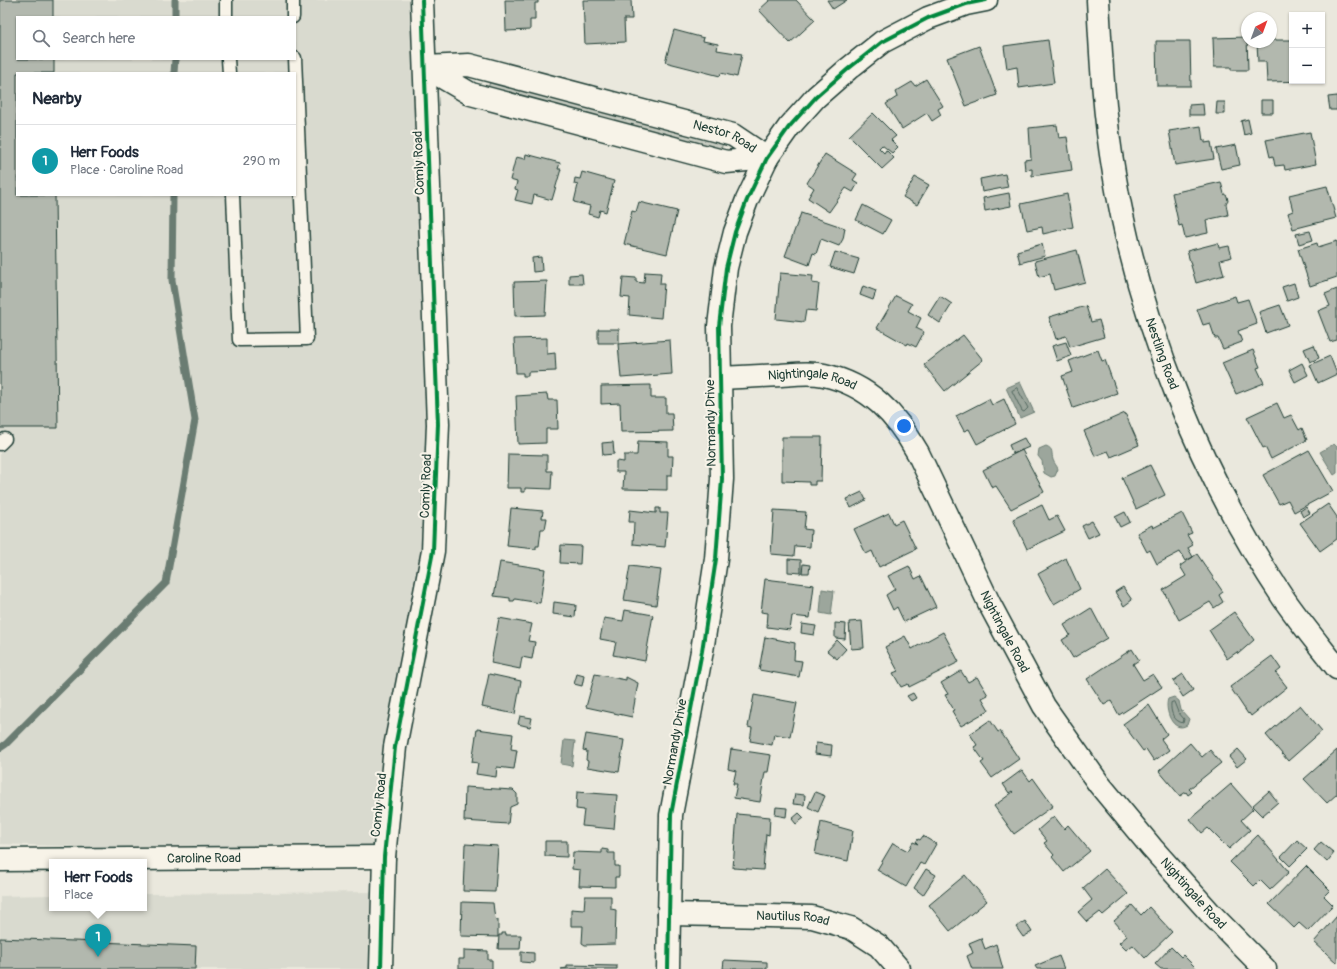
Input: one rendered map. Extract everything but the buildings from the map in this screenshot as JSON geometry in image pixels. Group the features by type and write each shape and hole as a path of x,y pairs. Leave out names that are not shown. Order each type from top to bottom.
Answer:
{"street":[{"name":"Comly Road","path":"381,969 384,857 396,747 433,551 438,424 422,0"},
{"name":"Normandy Drive","path":"668,969 672,815 702,651 716,559 722,478 718,326 726,268 747,200 767,158 789,127 816,97 848,69 882,42 928,18 966,4 986,0"},
{"name":"Nestling Road","path":"1098,0 1103,83 1114,173 1134,264 1159,344 1188,422 1230,511 1284,599 1337,668"},
{"name":"Nestor Road","path":"425,67 471,94 726,162 767,158"},
{"name":"Nightingale Road","path":"720,378 805,374 823,375 844,382 872,395 890,412 907,434 918,453 990,605 1044,706 1099,784 1147,843 1212,915 1265,969"},
{"name":"Caroline Road","path":"128,859 384,857"},
{"name":"Caroline Road","path":"0,860 49,860"},
{"name":"Nautilus Road","path":"669,914 812,917 851,928 879,946 899,969"}],"lane":[{"path":"226,0 226,16"},
{"path":"293,0 293,16"},
{"path":"228,60 228,72"},
{"path":"295,60 296,72"},
{"path":"233,196 239,340 307,339 296,81"}],"shaded area":[{"path":"0,0 422,0 438,424 384,857 0,844"},
{"path":"490,81 723,142 721,150 488,89"},
{"path":"383,892 381,969 0,969 0,896 49,895 49,911 147,911 147,894"}],"water":[{"path":"1020,382 1034,412 1020,418 1006,388"},
{"path":"1334,444 1337,447 1337,473 1334,475 1320,452"},
{"path":"1046,446 1051,450 1053,460 1058,469 1055,476 1051,477 1044,473 1042,461 1038,456 1039,449"},
{"path":"822,589 834,591 831,615 820,613"},
{"path":"1174,697 1179,701 1181,710 1189,719 1187,725 1182,727 1174,724 1167,709 1168,699"},
{"path":"564,740 575,741 572,766 561,764"}],"waterway":[{"path":"175,0 175,16"},
{"path":"174,72 175,60"},
{"path":"0,748 6,744 166,583 195,420 172,280 173,196"}],"cycle path":[{"path":"381,969 384,857 395,747 433,551 438,424 422,0"},
{"path":"668,969 671,815 702,651 716,559 722,479 719,326 726,268 735,232 747,200 767,158 789,127 816,97 882,42 928,18 966,4 986,0"}],"place":[{"name":"Herr Foods","path":"98,957"}]}
